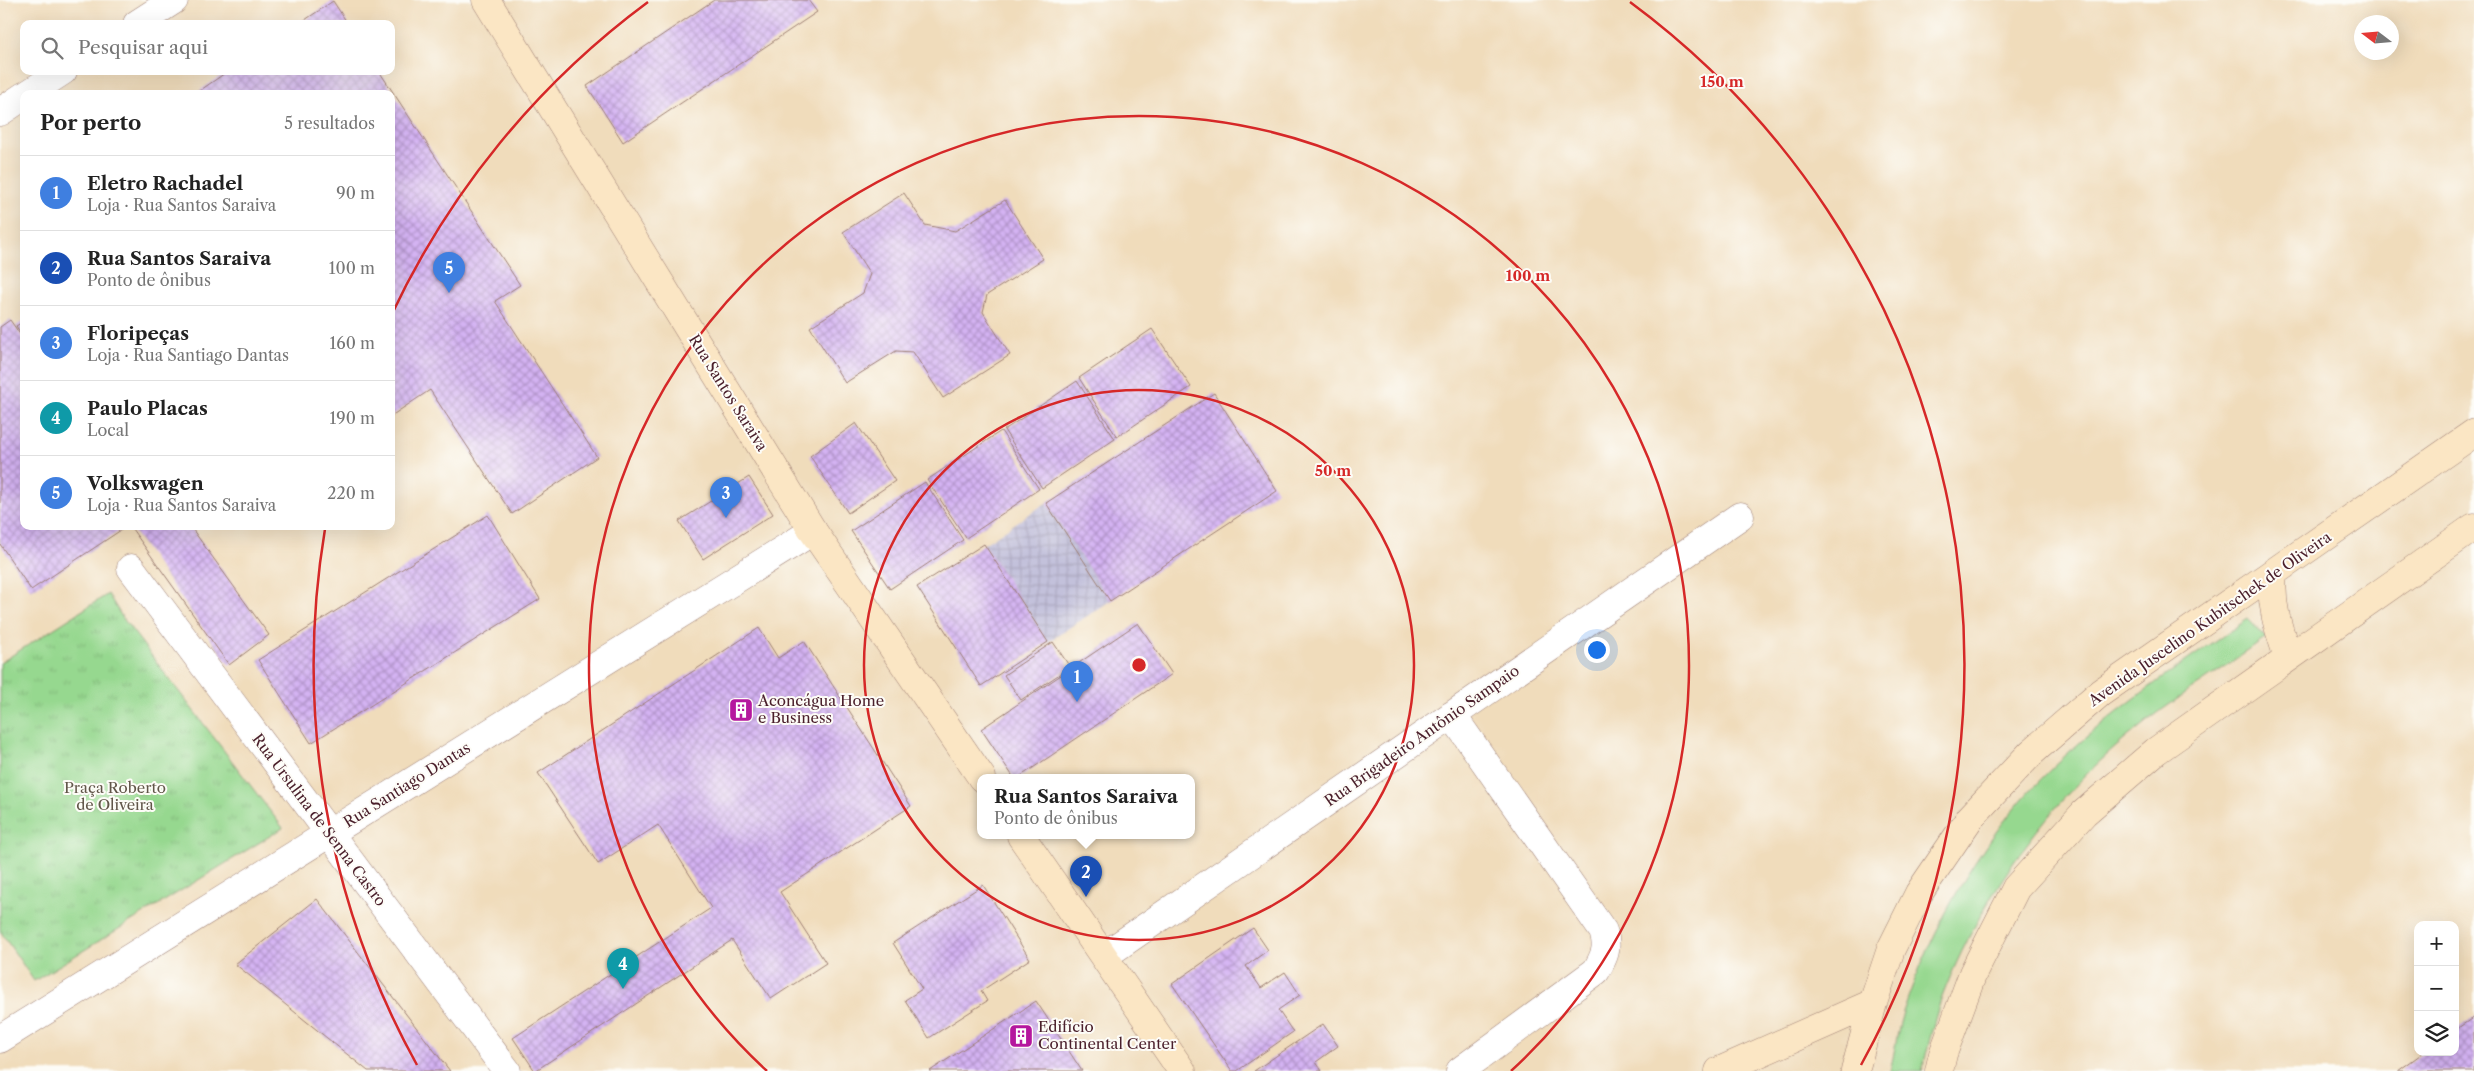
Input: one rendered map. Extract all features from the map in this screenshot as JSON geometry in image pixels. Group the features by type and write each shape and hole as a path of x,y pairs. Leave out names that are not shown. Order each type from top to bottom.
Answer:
{"main road":[{"name":"Rua Santos Saraiva","path":"486,0 813,531 979,774"},
{"name":"Avenida Juscelino Kubitschek de Oliveira","path":"1855,1071 1872,1003 1891,948 1919,893 1970,818 2031,753 2100,693 2474,433"},
{"path":"1940,1071 1943,1054 1973,973 2016,888 2084,812 2156,750 2474,527"},
{"path":"2273,574 2271,595 2275,621 2288,657"},
{"path":"1023,839 1182,1071"},
{"path":"1719,1071 1872,1003"}],"street":[{"path":"143,20 174,0"},
{"path":"34,90 57,75"},
{"path":"0,112 20,99"},
{"name":"Rua Brigadeiro Antônio Sampaio","path":"1104,956 1740,516"},
{"name":"Rua Santiago Dantas","path":"0,1039 813,531"},
{"name":"Rua Ursulina de Senna Castro","path":"131,568 507,1071"},
{"path":"1452,715 1603,931 1607,943 1604,957 1596,971 1460,1071"}],"shaded area":[{"path":"1046,503 1110,601 1048,642 984,544"}],"green space":[{"name":"Praça Roberto de Oliveira","path":"108,594 122,617 283,828 34,981 0,931 0,663"},
{"path":"2248,619 2266,638 2163,709 2130,735 2073,788 2047,818 2000,883 1962,952 1939,1007 1922,1071 1890,1071 1903,1012 1928,949 1961,886 2000,827 2021,800 2067,754 2117,712"}],"building":[{"path":"714,0 808,0 817,12 623,142 587,86"},
{"path":"333,1 345,20 305,20"},
{"path":"222,75 382,75 392,90 201,90"},
{"path":"395,95 520,285 495,301 597,457 512,514 430,390 395,413"},
{"path":"904,193 925,225 955,231 1005,200 1043,259 987,295 983,312 1010,355 943,398 913,352 896,351 845,383 810,327 863,293 870,274 843,232"},
{"path":"10,320 20,334 20,530 121,530 31,590 0,544 0,327"},
{"path":"20,324 20,332 16,326"},
{"path":"1152,329 1191,387 1117,437 1079,378"},
{"path":"1077,381 1115,439 1042,488 1004,430"},
{"path":"1214,393 1277,491 1110,601 1046,503"},
{"path":"856,423 895,481 848,513 810,456"},
{"path":"1001,431 1039,489 966,538 927,480"},
{"path":"749,477 773,514 703,559 679,521"},
{"path":"925,482 963,540 890,589 851,531"},
{"path":"488,515 540,599 311,743 258,660"},
{"path":"133,530 193,530 269,635 229,665"},
{"path":"984,544 1048,642 981,686 917,587"},
{"path":"1138,623 1172,674 1024,774 1011,774 981,729"},
{"name":"Aconcágua Home e Business","path":"759,628 778,658 804,641 911,806 780,892 826,963 771,999 732,940 535,1071 513,1038 711,908 658,825 598,864 538,773"},
{"path":"1053,642 1070,667 1021,700 1004,675"},
{"path":"983,885 1030,959 981,991 987,1001 929,1038 905,1000 922,989 893,943"},
{"path":"317,899 450,1071 368,1071 235,964"},
{"path":"1253,928 1268,950 1246,966 1261,988 1285,972 1300,995 1278,1010 1293,1032 1237,1071 1232,1071 1172,984"},
{"name":"Edifício Continental Center","path":"1036,1001 1082,1071 930,1071"},
{"path":"2474,1017 2474,1071 2398,1071 2419,1056 2459,1056 2459,1027"},
{"path":"1323,1024 1338,1046 1316,1062 1322,1071 1254,1071"}],"place":[{"name":"Volkswagen","path":"449,293"},
{"name":"Floripeças","path":"726,518"},
{"name":"Eletro Rachadel","path":"1077,702"},
{"name":"Aconcágua Home e Business","path":"741,710"},
{"name":"Rua Santos Saraiva","path":"1086,897"},
{"name":"Paulo Placas","path":"623,989"},
{"name":"Edifício Continental Center","path":"1021,1036"}]}
